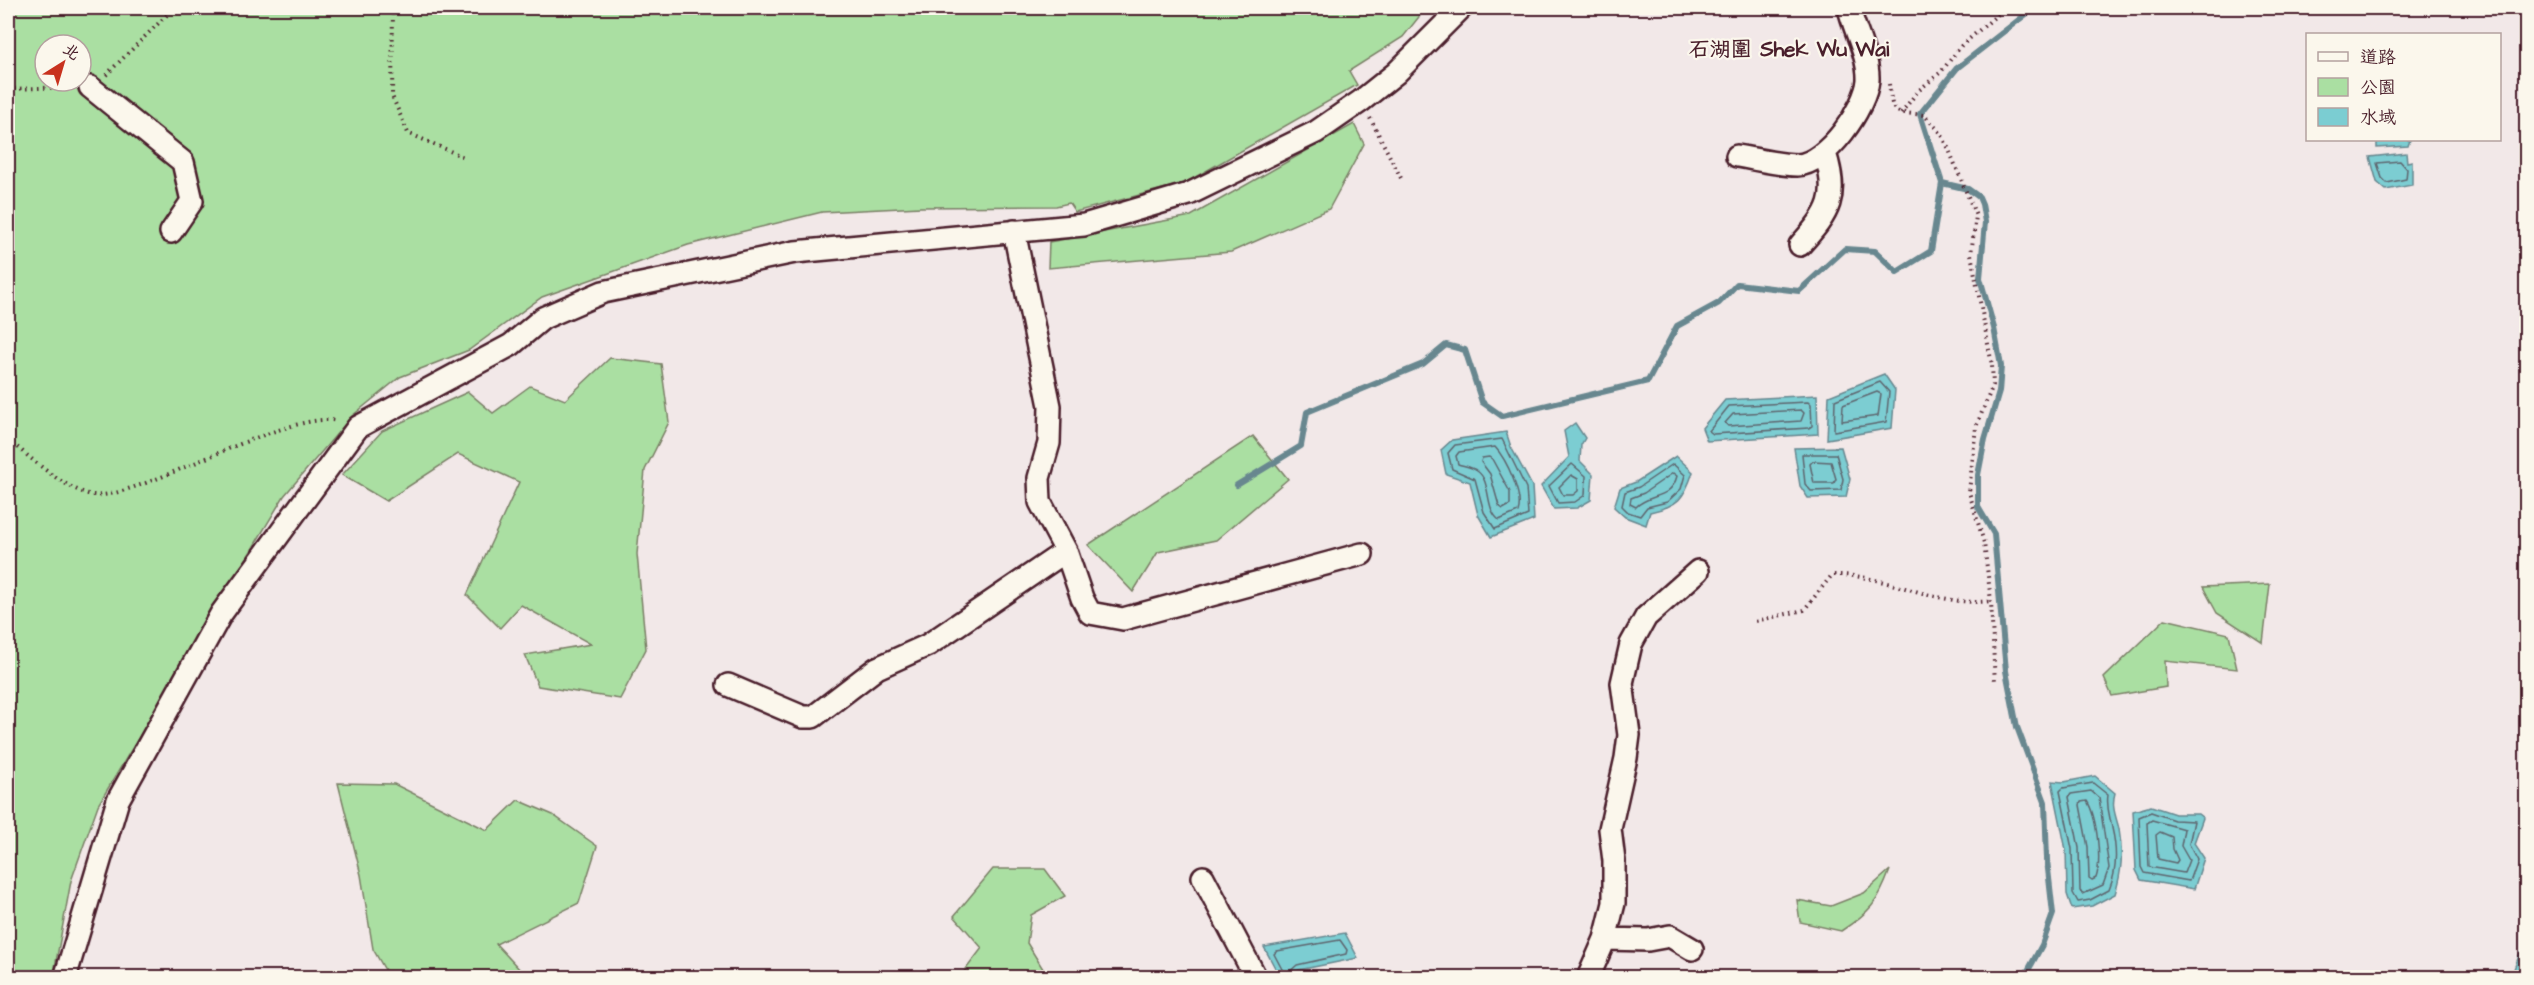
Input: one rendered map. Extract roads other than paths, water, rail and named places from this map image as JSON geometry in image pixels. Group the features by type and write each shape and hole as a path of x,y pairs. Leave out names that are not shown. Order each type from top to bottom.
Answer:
{"street":[{"path":"65,978 118,800 221,614 358,427 511,345 543,318 603,291 795,252 1084,225 1189,194 1316,132 1396,73 1461,8"},
{"path":"1737,156 1799,165 1825,153 1849,124 1862,102 1868,79 1849,8"},
{"path":"93,89 183,162 192,201 171,232"},
{"path":"1800,245 1825,214 1831,193 1833,177 1825,153"},
{"path":"1014,231 1050,406 1049,443 1039,478 1040,502 1066,551 1082,598 1090,613 1123,619 1362,554"},
{"path":"729,684 804,717 813,717 877,668 928,645 1066,551"},
{"path":"1588,978 1605,939 1614,903 1614,861 1610,829 1629,735 1622,683 1631,644 1646,617 1698,571"},
{"path":"1203,877 1256,978"},
{"path":"1605,939 1648,940 1670,936 1692,949"}],"water":[{"path":"2377,141 2410,141 2408,146 2377,148"},
{"path":"2406,153 2407,162 2412,161 2412,185 2386,190 2377,182 2370,157"},
{"path":"1884,374 1895,390 1892,428 1827,439 1829,396"},
{"path":"1817,395 1818,434 1707,441 1702,428 1725,400"},
{"path":"1575,423 1585,438 1581,445 1580,461 1593,474 1591,500 1577,508 1554,509 1541,486 1569,457 1564,431"},
{"path":"1506,432 1511,447 1532,486 1534,520 1491,537 1478,515 1470,482 1446,474 1441,450 1452,440"},
{"path":"1841,447 1850,479 1846,497 1808,498 1800,486 1794,448"},
{"path":"1676,456 1693,472 1679,500 1667,507 1650,512 1646,525 1625,517 1614,507 1620,488 1636,482"},
{"path":"2095,776 2115,793 2114,807 2121,846 2119,878 2115,894 2092,906 2072,909 2067,894 2066,850 2052,781 2064,782"},
{"path":"2151,806 2175,814 2198,814 2203,818 2194,843 2204,858 2194,889 2141,880 2136,870 2133,811"},
{"path":"1345,933 1358,958 1299,970 1293,977 1280,977 1264,947"},
{"path":"2526,951 2526,977 2511,977 2520,953"}],"waterway":[{"path":"1237,485 1301,446 1307,412 1423,364 1446,345 1465,350 1482,402 1502,416 1648,381 1677,326 1719,303 1737,284 1799,291 1845,249 1875,251 1897,272 1931,251 1942,183 1920,114 1957,68 2034,8"},
{"path":"1942,183 1968,189 1979,197 1982,204 1985,222 1980,278 1994,328 2001,366 1999,392 1985,439 1978,475 1978,507 1994,534 2006,671 2017,727 2045,802 2047,860 2053,914 2042,945 2024,978"}],"district":[{"name":"石湖圍 Shek Wu Wai","path":"1789,49"}]}
